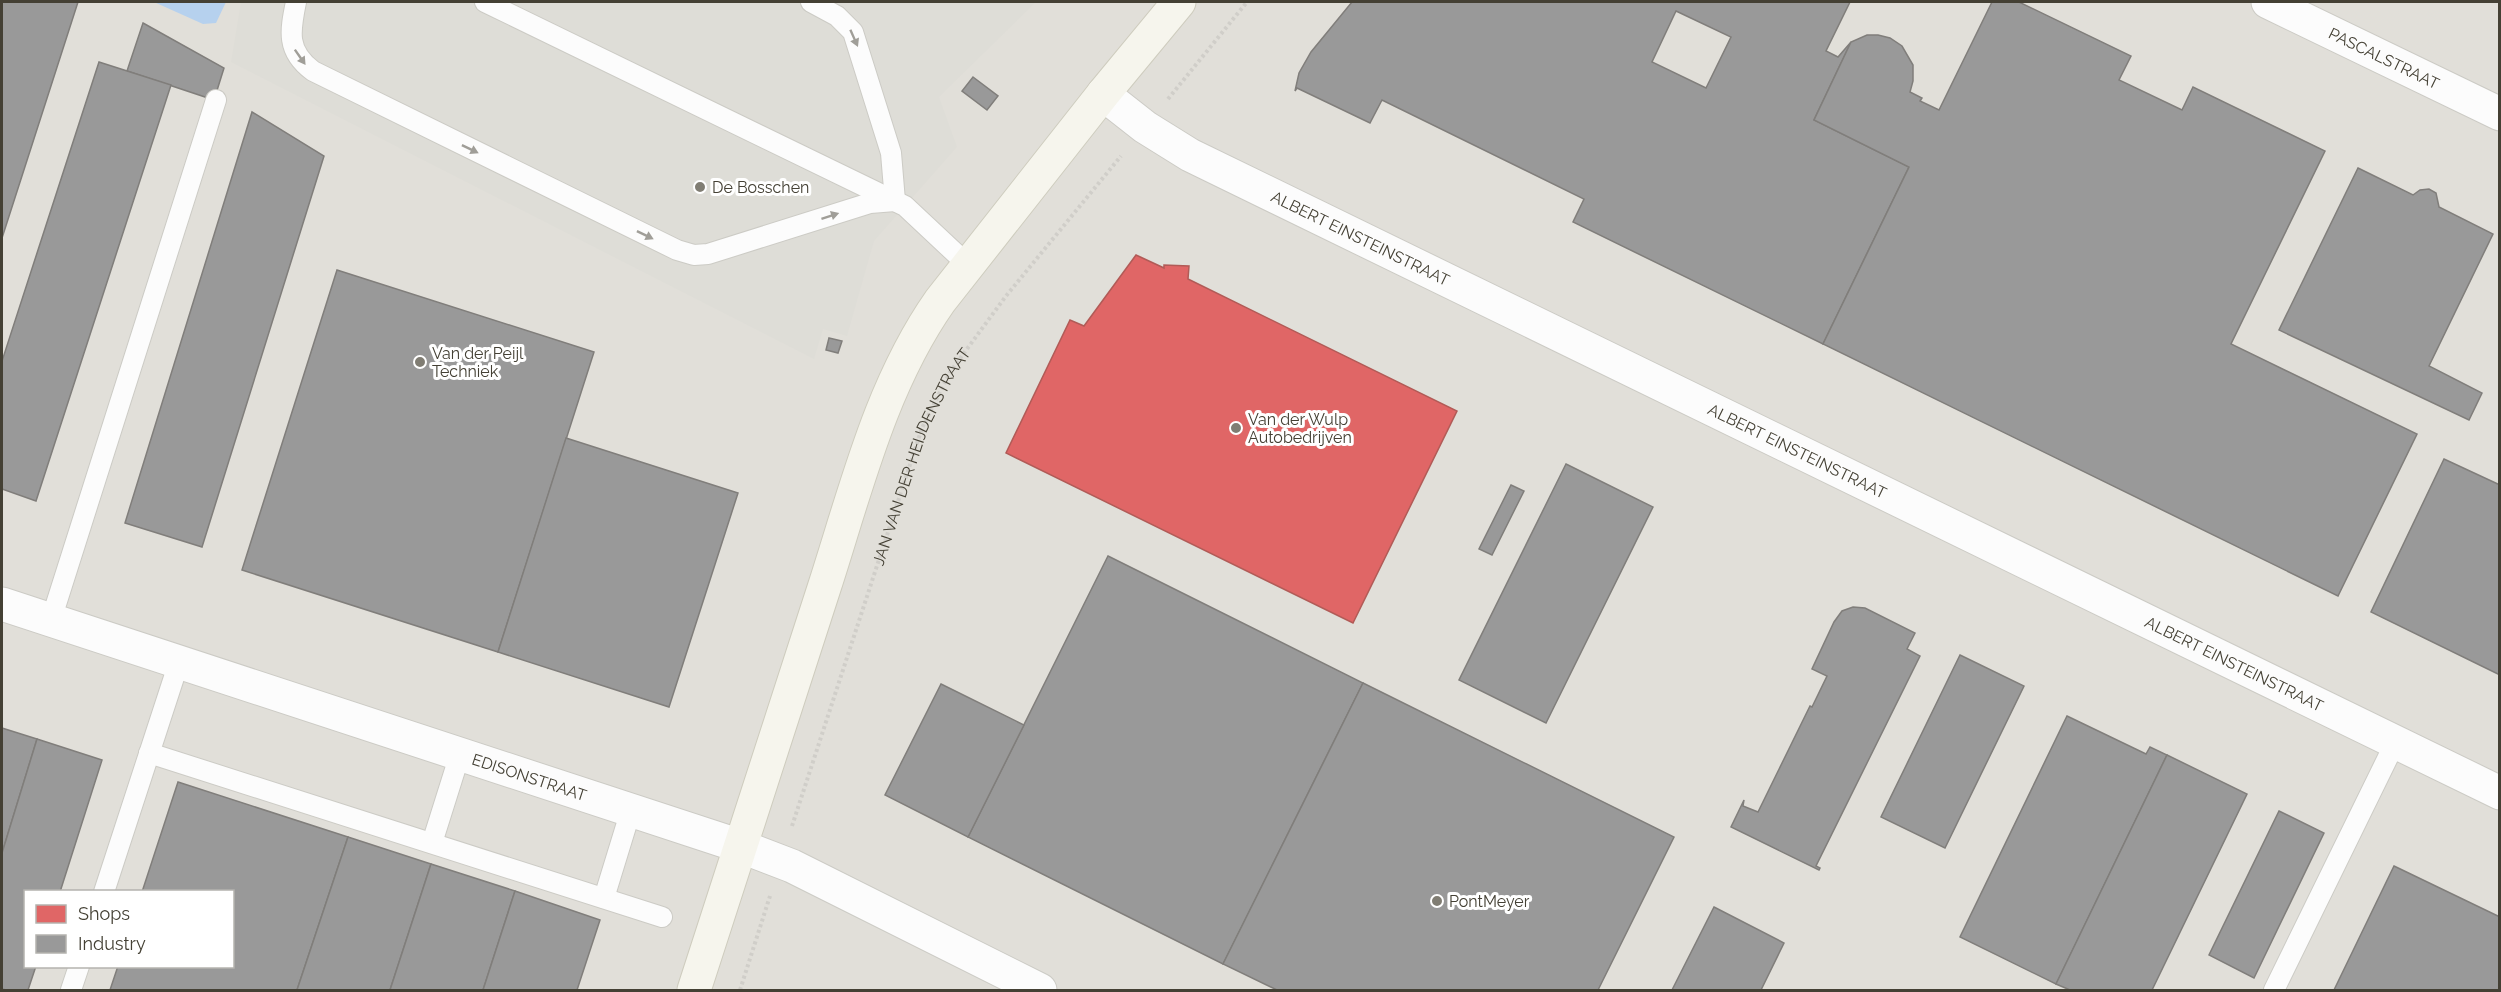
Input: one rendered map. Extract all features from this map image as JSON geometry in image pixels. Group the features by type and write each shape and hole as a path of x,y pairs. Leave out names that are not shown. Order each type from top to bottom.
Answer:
{"street":[{"path":"694,990 879,421 900,370 919,333 968,265 1179,2"},
{"name":"PASCALSTRAAT","path":"2268,2 2499,114"},
{"name":"ALBERT EINSTEINSTRAAT","path":"1103,94 1145,127 1190,155 2499,793"},
{"name":"EDISONSTRAAT","path":"2,604 781,861 1040,990"}],"lane":[{"path":"296,2 292,25 293,45 302,63 313,71 677,250 694,255 708,254 870,203 895,201"},
{"path":"485,2 905,206 968,265"},
{"path":"811,2 837,16 853,32 891,153 895,201"},
{"path":"51,620 216,100"},
{"path":"104,890 179,662"},
{"path":"2274,990 2395,743"},
{"path":"149,753 662,917"},
{"path":"432,843 460,754"},
{"path":"604,898 631,810"},
{"path":"71,990 78,968"}],"path":[{"name":"JAN VAN DER HEIJDENSTRAAT","path":"740,990 922,428 950,372 1006,296 1246,2"}],"shaded area":[{"name":"De Bosschen","path":"2,2 2499,2 2499,990 2,990"},
{"name":"De Bosschen","path":"241,2 1036,2 939,97 957,147 874,241 847,336 823,329 814,359 231,62"}],"water":[{"path":"154,2 226,2 216,23 203,24"}],"building: Shops":[{"path":"1136,255 1164,268 1164,265 1189,266 1188,279 1457,411 1353,623 1006,453 1070,320 1084,326"}],"building: Industry":[{"path":"2,2 78,2 2,238"},
{"path":"1352,2 1850,2 1826,51 1838,57 1851,42 1814,120 1909,167 1823,344 1573,222 1584,199 1382,100 1370,123 1297,88 1295,91 1299,73 1311,52","holes":["1676,11 1731,37 1706,88 1652,62"]},
{"path":"1992,2 2019,2 2131,56 2119,80 2182,110 2193,87 2325,151 2231,344 2417,434 2338,596 1823,344 1909,167 1814,120 1851,42 1867,35 1878,35 1890,38 1902,46 1913,65 1910,92 1922,98 1920,101 1939,110"},
{"path":"143,23 224,68 214,100 127,71"},
{"path":"99,62 171,85 36,501 2,489 2,361"},
{"path":"973,77 998,96 987,110 962,91"},
{"path":"252,112 324,156 202,547 125,523"},
{"path":"2358,168 2413,195 2420,190 2429,189 2436,193 2439,207 2493,234 2429,366 2482,393 2469,420 2279,330"},
{"path":"337,270 594,352 498,652 242,570"},
{"path":"829,338 842,341 838,353 826,350"},
{"path":"566,438 738,493 669,707 498,652"},
{"path":"2444,459 2500,485 2500,675 2371,612"},
{"path":"1566,464 1653,507 1546,723 1459,680"},
{"path":"1511,485 1524,491 1492,555 1479,549"},
{"path":"1108,556 1363,683 1223,964 968,837"},
{"path":"1853,607 1865,608 1915,633 1907,649 1920,656 1816,866 1820,868 1819,870 1731,827 1744,800 1743,806 1758,812 1827,676 1812,669 1834,622 1842,611"},
{"path":"1960,655 2024,686 1945,848 1881,817"},
{"path":"1363,683 1674,837 1598,990 1277,990 1223,964"},
{"path":"941,684 1024,725 968,837 885,795"},
{"path":"2067,716 2146,754 2150,747 2167,755 2056,984 1960,937"},
{"path":"2,728 37,739 2,853"},
{"path":"37,739 102,760 61,890 24,890 24,968 35,968 28,990 2,989 2,853"},
{"path":"2167,755 2247,794 2152,990 2070,990 2056,984"},
{"path":"178,782 348,837 297,990 110,990 117,968 234,968 234,890 143,890"},
{"path":"2279,811 2324,833 2254,978 2209,955"},
{"path":"348,837 431,864 390,990 297,990"},
{"path":"431,864 515,891 483,990 390,990"},
{"path":"2394,866 2500,917 2500,990 2334,990"},
{"path":"515,891 600,920 577,990 483,990"},
{"path":"1714,907 1784,943 1761,990 1672,990"}],"place":[{"name":"De Bosschen","path":"700,187"},
{"name":"Van der Peijl Techniek","path":"420,362"},
{"name":"Van der Wulp Autobedrijven","path":"1236,428"},
{"name":"PontMeyer","path":"1437,901"}]}
